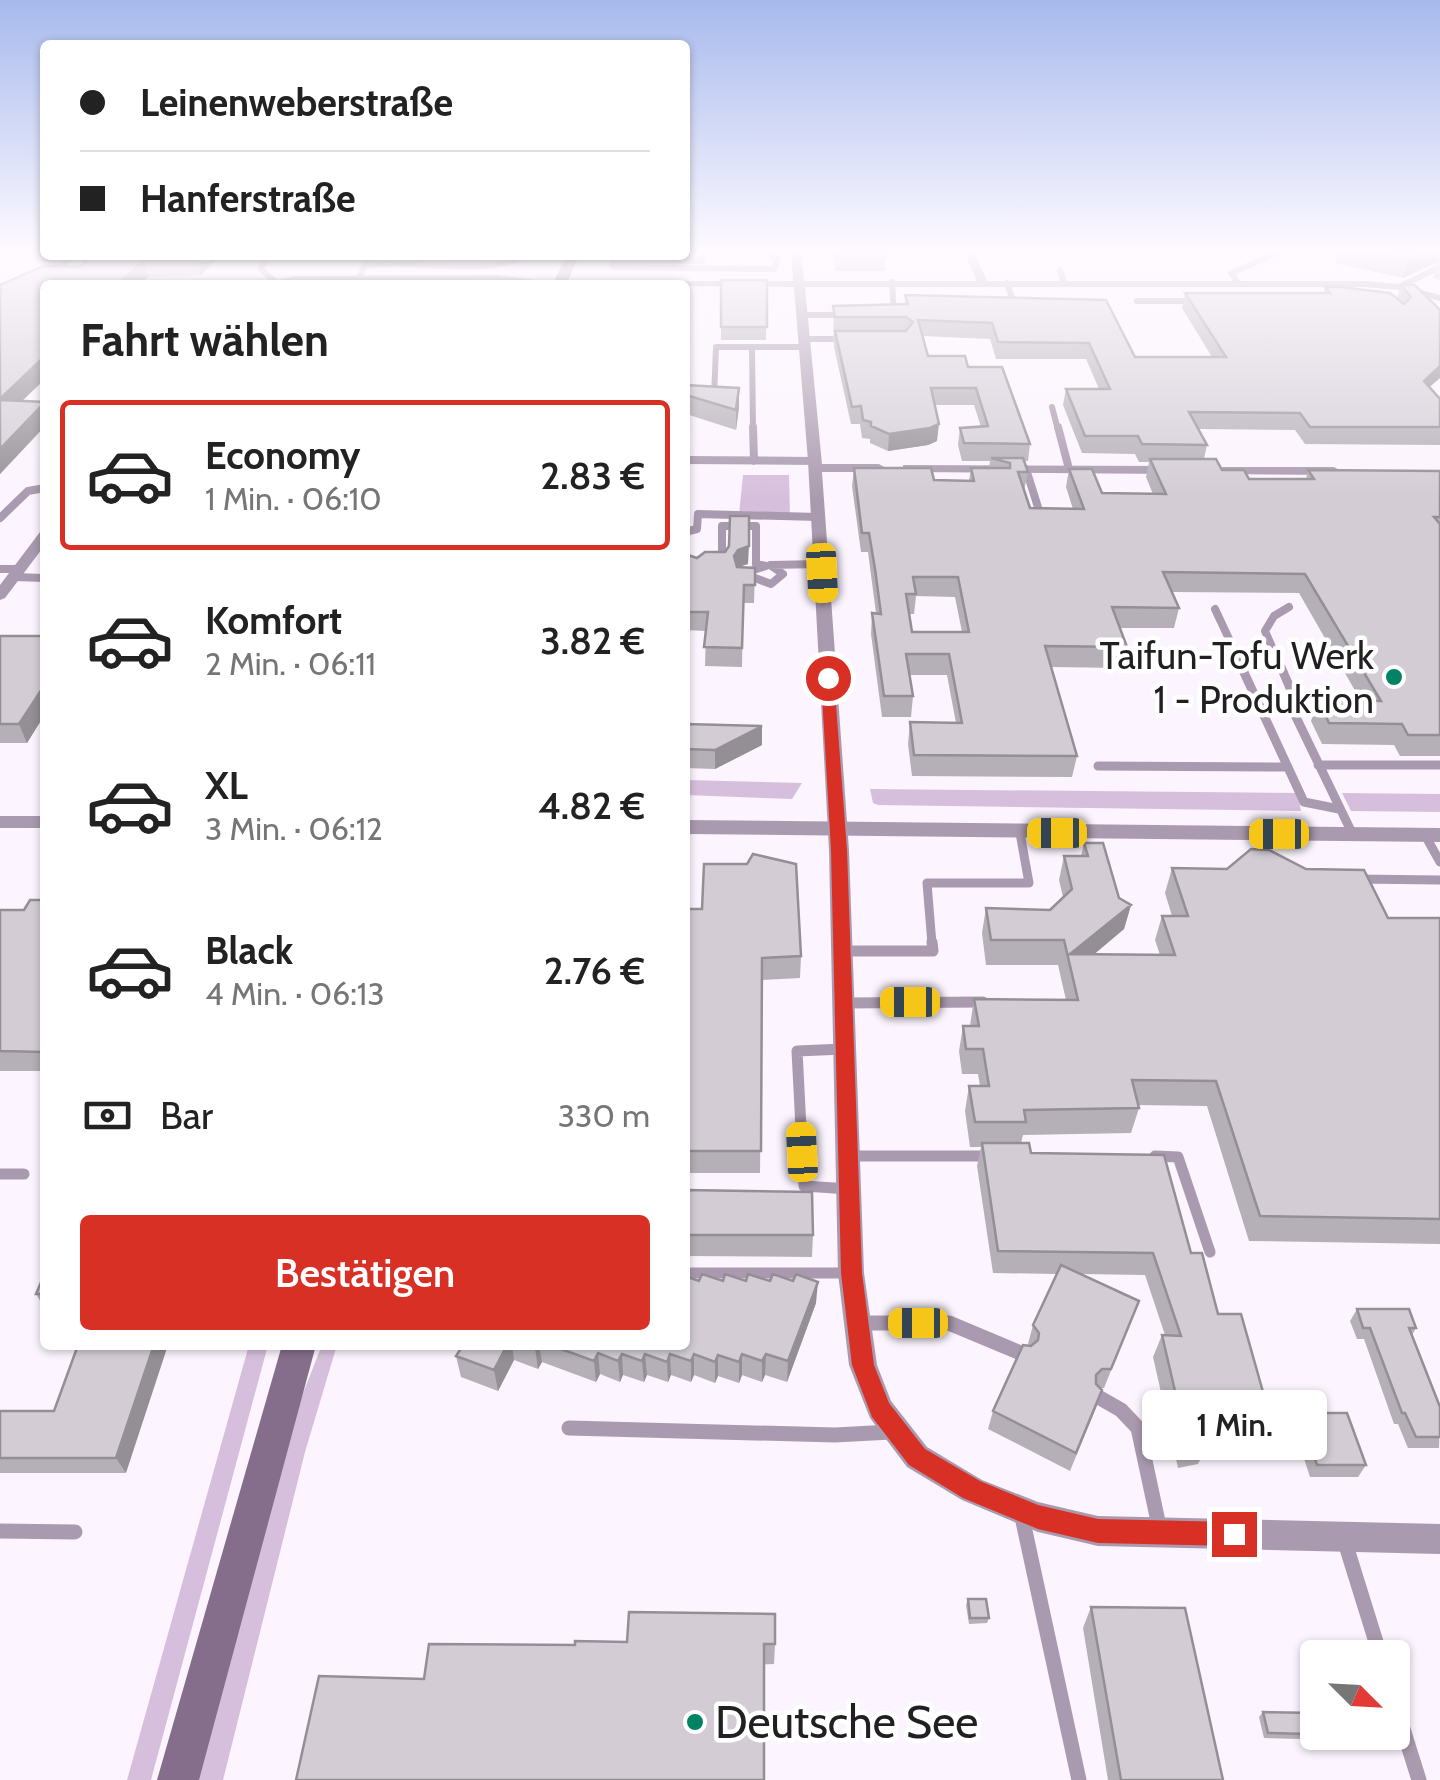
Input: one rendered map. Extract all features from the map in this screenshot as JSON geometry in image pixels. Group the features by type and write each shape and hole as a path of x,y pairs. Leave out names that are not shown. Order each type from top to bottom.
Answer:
{"main road":[{"path":"178,1780 297,1350"}],"street":[{"path":"804,334 816,464 837,831 852,1273 863,1365 880,1409 917,1457 972,1490 1020,1510 1098,1531 1440,1539"},
{"path":"816,464 1345,471"},
{"path":"0,595 11,572 40,540"},
{"path":"0,822 40,822"},
{"path":"690,826 837,831 1433,835"}],"lane":[{"path":"714,398 716,347 855,339"},
{"path":"752,347 754,461"},
{"path":"1052,407 1069,469"},
{"path":"690,460 816,464"},
{"path":"1026,469 1042,522"},
{"path":"0,518 28,491 40,489"},
{"path":"690,531 697,529 698,514 710,520 818,519"},
{"path":"710,563 722,563 722,526 756,526 756,564 766,566 741,574 741,579 755,578 771,584 783,574 770,565 822,564"},
{"path":"11,572 40,577"},
{"path":"1289,607 1274,616 1266,631 1318,765 1353,835"},
{"path":"1215,609 1304,802 1339,809"},
{"path":"1318,765 1440,765"},
{"path":"1098,766 1288,767"},
{"path":"842,951 933,951 928,883 1029,883 1020,833"},
{"path":"1433,835 1440,862"},
{"path":"1344,879 1440,880"},
{"path":"843,1003 990,1002"},
{"path":"845,1049 797,1051 804,1186 849,1189"},
{"path":"848,1156 1003,1156"},
{"path":"1139,1156 1178,1156 1210,1252"},
{"path":"0,1174 24,1174"},
{"path":"690,1272 852,1273"},
{"path":"858,1323 949,1323 1022,1354"},
{"path":"1100,1398 1122,1410 1138,1428 1160,1532"},
{"path":"568,1428 836,1435 897,1432"},
{"path":"1020,1510 1079,1780"},
{"path":"0,1531 75,1532"},
{"path":"1343,1536 1375,1640"},
{"path":"1410,1749 1420,1780"}],"shaded area":[{"path":"743,475 789,475 790,516 739,515"},
{"path":"690,780 802,783 792,799 690,795"},
{"path":"870,789 1298,793 1301,811 878,805 873,803"},
{"path":"1342,793 1440,794 1440,812 1351,811"},
{"path":"248,1350 267,1350 151,1780 127,1780"},
{"path":"320,1350 336,1350 305,1452 223,1780 198,1780 289,1429"}],"building":[{"path":"0,334 40,334 40,361 0,399"},
{"path":"836,334 922,334 928,356 965,356 968,367 1002,367 1030,444 964,443 960,428 988,426 976,388 931,388 939,424 930,428 889,434 863,420 861,406 852,407"},
{"path":"995,334 1123,334 1135,357 1226,357 1211,334 1440,334 1440,366 1424,381 1440,399 1440,427 1310,427 1300,413 1189,412 1207,445 1142,444 1138,436 1085,436 1066,389 1110,389 1089,343 998,342"},
{"path":"690,385 739,388 736,410 690,396"},
{"path":"0,400 40,402 40,407 0,449"},
{"path":"991,458 1023,458 1028,472 1018,472 1030,508 1084,509 1069,469 1092,469 1102,493 1166,494 1150,459 1216,459 1222,470 1244,470 1249,479 1314,479 1308,470 1440,471 1440,517 1434,517 1440,524 1440,735 1408,735 1402,724 1329,723 1318,700 1381,701 1305,574 1163,572 1179,608 1112,607 1127,647 1045,646 1077,756 914,755 910,722 962,723 949,654 906,654 913,696 884,696 872,613 881,614 869,533 862,533 854,468 931,468 934,480 974,481 971,468 1010,468 1010,463","holes":["913,577 958,577 969,632 912,632 906,594 916,594"]},
{"path":"730,516 749,516 749,546 734,556 737,567 755,568 755,585 744,585 742,648 704,647 708,612 690,612 690,556 697,558 705,552 725,552 729,546"},
{"path":"0,636 40,636 40,692 19,724 0,724"},
{"path":"690,724 762,726 715,750 690,749"},
{"path":"1084,843 1103,843 1119,898 1131,905 1070,954 1175,955 1162,916 1188,916 1172,868 1227,869 1251,849 1269,850 1306,869 1364,870 1388,918 1440,918 1440,1219 1260,1216 1216,1081 1132,1080 1139,1108 1024,1110 1026,1122 975,1122 969,1086 989,1086 983,1049 966,1049 963,1026 979,1026 974,999 1078,1000 1064,940 991,940 986,908 1050,910 1072,889 1064,856 1088,856"},
{"path":"753,854 796,864 801,956 762,958 761,1151 690,1151 690,909 702,909 704,864 747,864"},
{"path":"30,900 40,900 40,1052 0,1051 0,910 24,910"},
{"path":"982,1143 1029,1143 1031,1153 1164,1155 1191,1253 1202,1253 1218,1314 1241,1314 1274,1431 1206,1430 1208,1443 1188,1447 1162,1335 1181,1336 1153,1253 998,1251"},
{"path":"690,1190 812,1192 813,1235 690,1235"},
{"path":"1061,1265 1139,1301 1111,1369 1102,1369 1096,1375 1096,1384 1102,1390 1076,1453 993,1411 1023,1345 1031,1346 1038,1340 1039,1333 1033,1325"},
{"path":"702,1274 723,1281 725,1274 746,1281 748,1274 770,1281 773,1274 793,1281 796,1274 818,1282 788,1361 766,1354 762,1361 742,1354 739,1362 718,1355 715,1362 694,1354 691,1361 670,1354 667,1362 645,1354 642,1361 622,1354 618,1361 598,1353 594,1361 564,1350 690,1350 690,1278 699,1281"},
{"path":"1357,1309 1409,1309 1416,1328 1409,1328 1440,1407 1440,1437 1416,1437 1402,1413 1370,1328 1363,1328"},
{"path":"76,1350 152,1350 116,1458 0,1458 0,1411 54,1411"},
{"path":"460,1350 504,1350 494,1370 456,1356"},
{"path":"1300,1413 1347,1413 1366,1465 1317,1465"},
{"path":"968,1599 986,1599 989,1618 970,1618"},
{"path":"1091,1607 1185,1608 1223,1780 1121,1780"},
{"path":"629,1612 775,1614 775,1644 764,1644 764,1780 296,1780 319,1676 424,1679 429,1644 627,1642"},
{"path":"1263,1712 1300,1713 1300,1734 1268,1733"}],"place":[{"name":"Taifun-Tofu Werk 1 - Produktion","path":"1394,677"},
{"name":"Deutsche See","path":"695,1722"}],"route":[{"path":"828,678 839,850 852,1273 863,1365 880,1409 917,1457 972,1490 1038,1517 1098,1531 1234,1534"}]}
